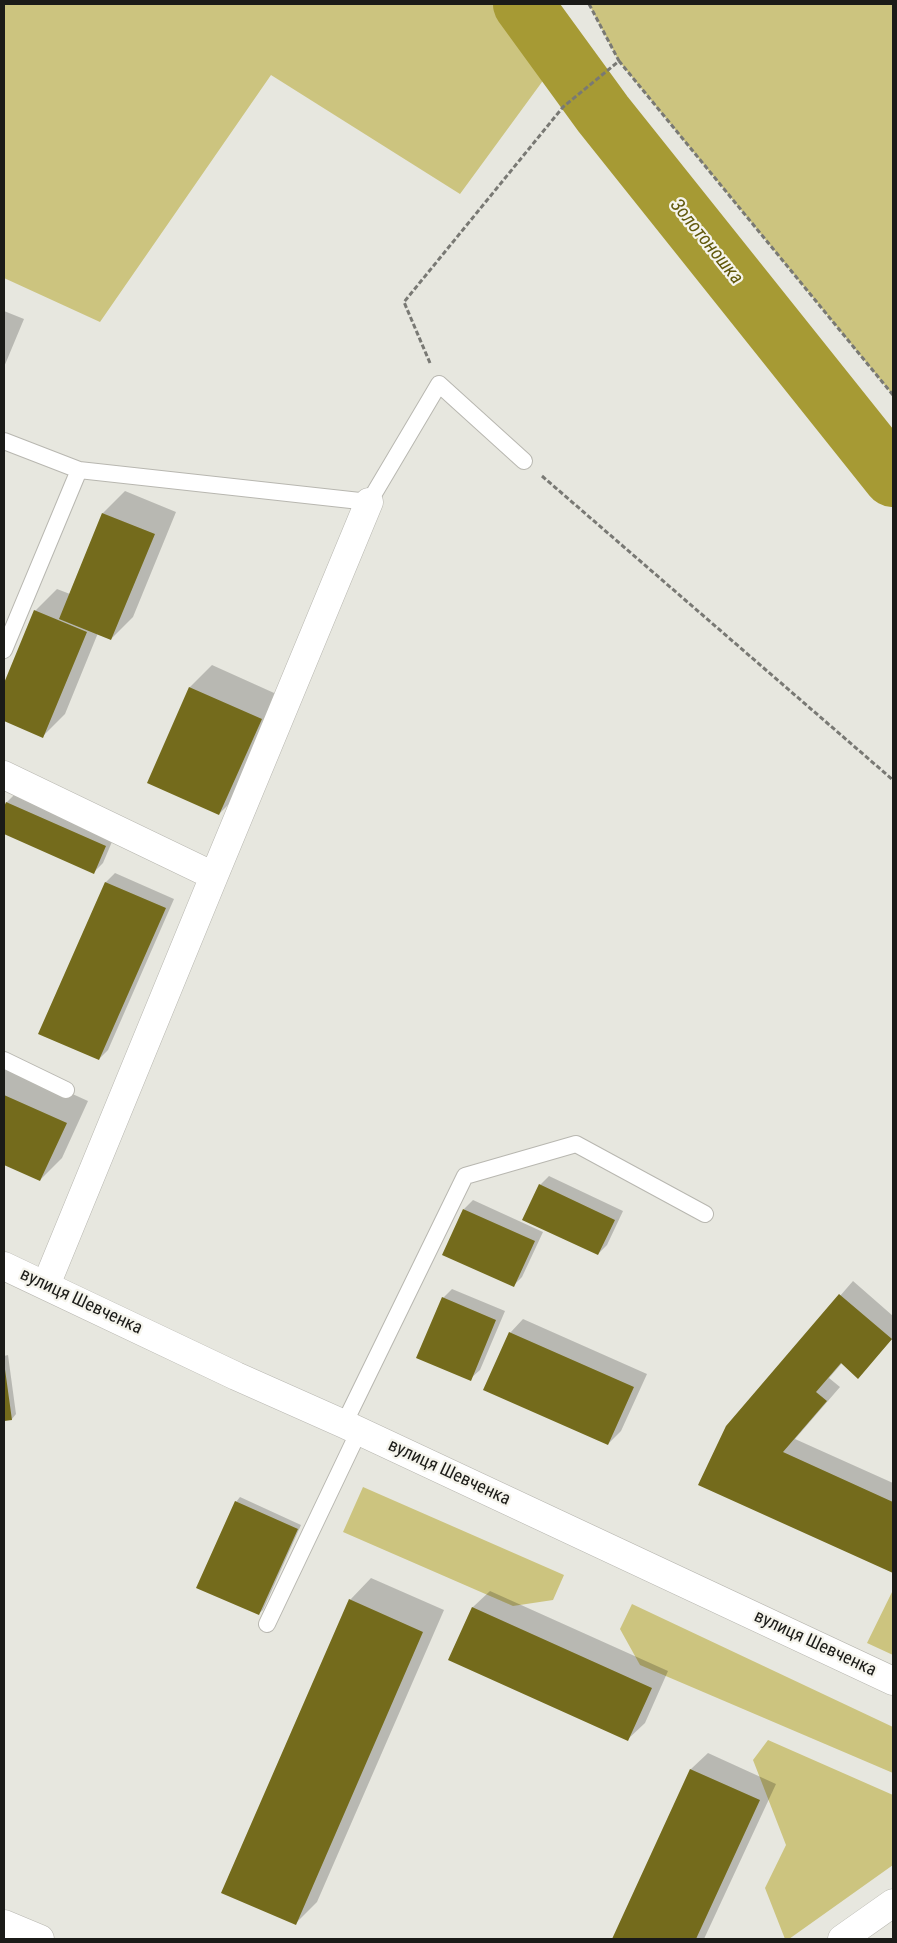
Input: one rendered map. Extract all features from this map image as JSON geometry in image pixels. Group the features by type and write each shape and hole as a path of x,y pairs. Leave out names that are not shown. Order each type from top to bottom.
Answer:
{"street":[{"path":"46,1285 369,502"},
{"path":"4,775 214,876"},
{"name":"вулиця Шевченка","path":"4,1266 236,1376 352,1428 893,1681"},
{"path":"842,1939 893,1903"},
{"path":"4,1924 40,1939"}],"lane":[{"path":"4,441 79,470 369,502 439,384 524,461"},
{"path":"4,650 79,470"},
{"path":"4,1060 66,1090"},
{"path":"267,1624 465,1176 576,1144 705,1214"}],"path":[{"path":"589,4 619,61 893,395"},
{"path":"439,384 404,302 563,107 619,61"},
{"path":"524,461 893,780"}],"shaded area":[{"path":"4,4 523,4 561,56 460,194 271,75 100,322 4,278"},
{"path":"589,4 893,4 893,395 619,61"},
{"path":"363,1487 564,1575 553,1600 513,1606 343,1532"},
{"path":"893,1590 893,1655 867,1643"},
{"path":"632,1604 893,1727 893,1773 640,1665 620,1629"},
{"path":"768,1740 893,1795 893,1865 789,1939 785,1939 765,1888 786,1845 753,1760"}],"building":[{"path":"102,513 155,534 111,640 59,619"},
{"path":"34,610 87,632 43,738 4,721 4,683"},
{"path":"189,687 262,719 219,815 147,783"},
{"path":"6,802 106,846 94,874 4,834 4,807"},
{"path":"105,882 166,908 99,1060 38,1034"},
{"path":"4,1095 67,1123 40,1181 4,1165"},
{"path":"539,1184 615,1220 598,1255 522,1220"},
{"path":"463,1209 535,1241 514,1287 442,1255"},
{"path":"839,1294 892,1339 858,1379 841,1363 816,1392 827,1401 783,1452 893,1502 893,1573 698,1485 726,1426"},
{"path":"442,1297 496,1320 471,1381 416,1358"},
{"path":"509,1332 634,1387 608,1445 483,1390"},
{"path":"4,1362 12,1420 4,1421"},
{"path":"235,1501 298,1529 259,1615 196,1588"},
{"path":"349,1599 423,1632 296,1925 221,1893"},
{"path":"472,1607 652,1688 628,1741 448,1660"},
{"path":"690,1769 760,1800 696,1939 612,1939"}],"waterway":[{"name":"Золотоношка","path":"523,4 603,114 893,477"}]}
